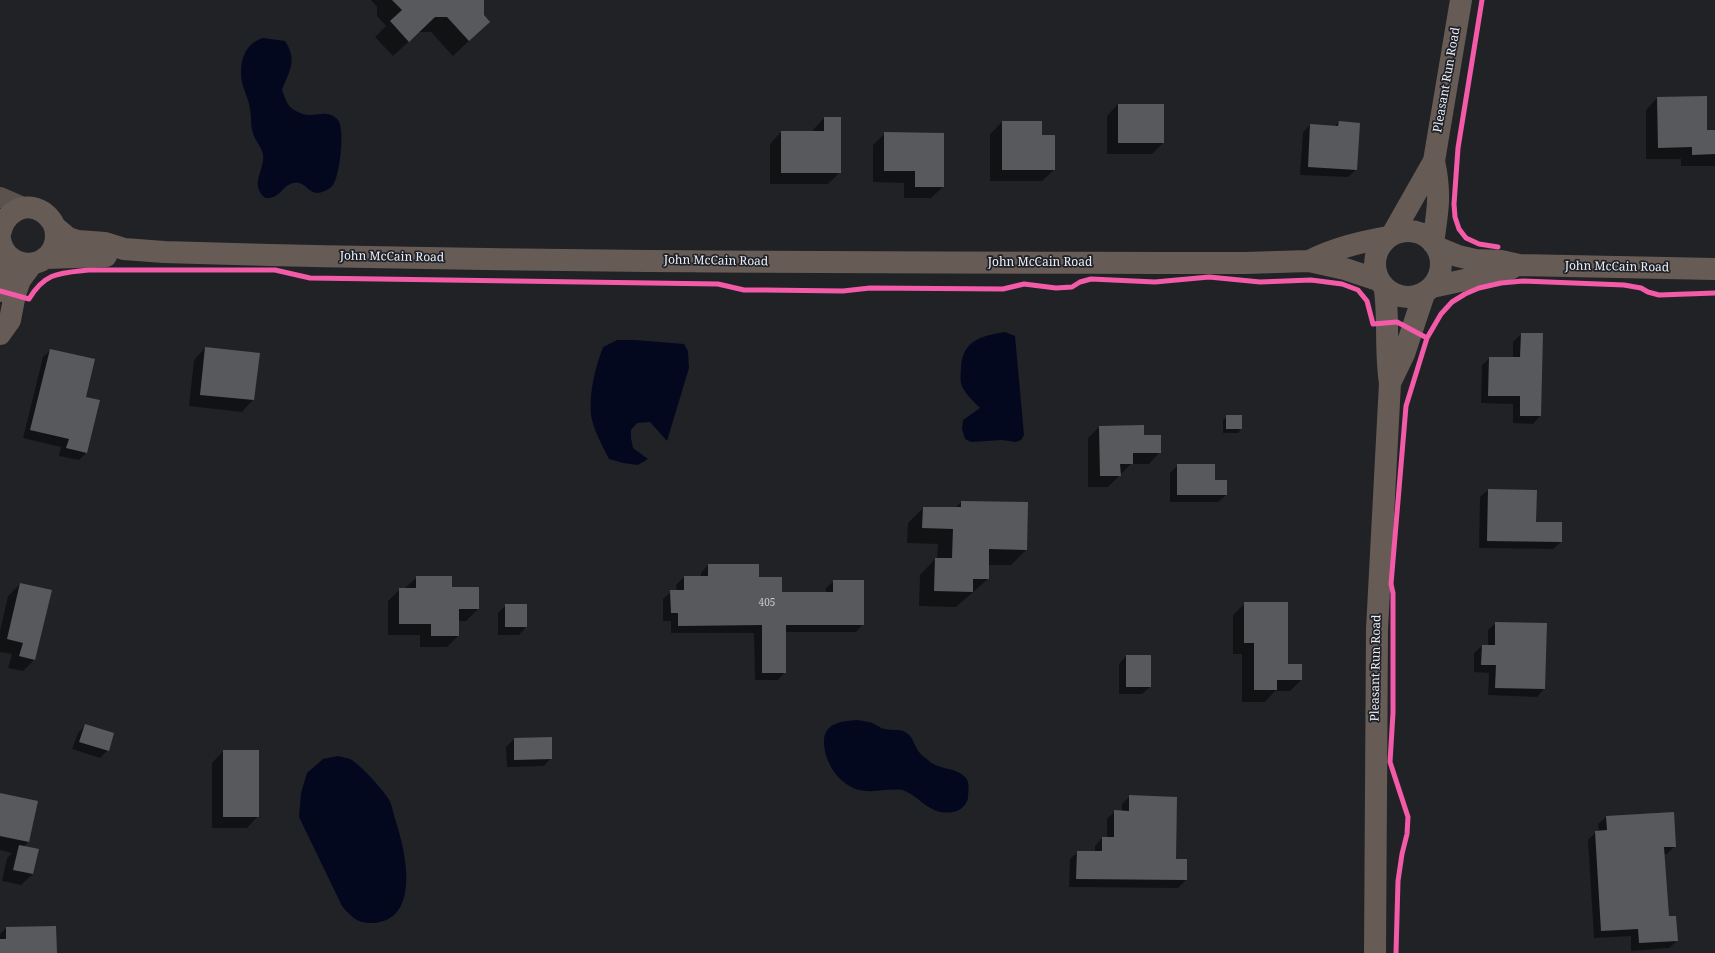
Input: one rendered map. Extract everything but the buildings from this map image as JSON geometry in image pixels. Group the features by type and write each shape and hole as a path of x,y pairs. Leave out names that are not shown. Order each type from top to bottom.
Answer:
{"main road":[{"name":"Pleasant Run Road","path":"1390,236 1434,161 1461,0"},
{"name":"Pleasant Run Road","path":"1434,161 1438,181 1439,205 1435,245"},
{"path":"1358,242 1409,204"},
{"path":"0,291 3,270 1,235 6,218 13,212 23,208 31,207 40,210 48,215 55,227 56,240 54,248 20,280 15,294 10,320 0,334"},
{"name":"John McCain Road","path":"55,227 62,234 73,240 86,243 105,243 124,249 218,254 455,258 1002,263 1245,263 1309,261 1345,269 1382,285"},
{"path":"1401,231 1410,231 1427,237 1435,245 1440,256 1441,265 1437,281 1428,291 1406,297 1397,295 1382,285 1375,271 1374,261 1381,244 1390,236 1401,231"},
{"path":"1,235 14,260 23,264 39,261"},
{"name":"John McCain Road","path":"1309,261 1327,252 1358,242 1390,236"},
{"name":"John McCain Road","path":"1435,245 1458,256 1475,260 1501,261 1519,265 1715,269"},
{"name":"John McCain Road","path":"39,261 105,256 124,249"},
{"name":"John McCain Road","path":"1428,291 1457,282 1502,272 1519,265"},
{"path":"1415,321 1439,295 1457,282"},
{"name":"Pleasant Run Road","path":"1375,953 1377,629 1390,384 1387,361 1387,306 1382,285"},
{"name":"Pleasant Run Road","path":"1390,384 1404,354 1415,321 1428,291"}],"street":[{"path":"0,197 23,208"}],"water":[{"path":"263,38 285,41 289,48 292,60 291,66 282,90 286,101 290,106 297,112 306,115 328,114 338,120 341,132 341,151 336,178 332,186 327,190 317,193 313,192 301,183 297,182 285,187 274,197 265,198 260,193 258,182 263,155 252,130 251,112 242,82 241,68 247,50 256,41"},
{"path":"1005,332 1015,336 1024,435 1021,440 1016,442 1002,440 971,442 965,439 962,429 963,420 980,408 969,397 962,386 962,358 969,345 975,341 988,335"},
{"path":"617,340 684,344 688,351 689,368 667,441 650,422 637,423 631,430 633,448 648,459 638,465 609,459 596,431 591,415 592,389 600,355 603,347"},
{"path":"857,720 871,723 885,729 906,732 911,737 919,752 932,763 962,774 966,778 968,785 968,798 964,806 957,811 948,813 941,812 929,807 905,791 897,789 866,791 849,786 836,774 831,766 827,758 824,740 825,734 831,726 841,722"},
{"path":"338,756 354,761 385,794 391,805 403,847 406,880 405,896 399,909 390,918 375,923 364,922 356,919 342,906 299,817 301,793 307,773 323,759"}],"cycle path":[{"path":"1482,0 1458,148 1454,204 1455,217 1459,229 1466,238 1479,244 1498,247"},
{"path":"0,291 29,299 35,290 47,279 61,273 89,270 275,270 310,278 718,284 744,290 843,291 870,288 1003,289 1024,284 1056,288 1072,287 1080,282 1091,279 1155,282 1209,277 1260,282 1311,280 1342,284 1358,290 1367,301 1373,324 1397,322 1427,338"},
{"path":"1396,953 1398,881 1407,834 1408,817 1390,762 1393,713 1393,593 1391,584 1406,406 1427,338 1441,314 1452,302 1479,288 1501,283 1523,281 1624,285 1641,288 1659,295 1715,293"}]}
